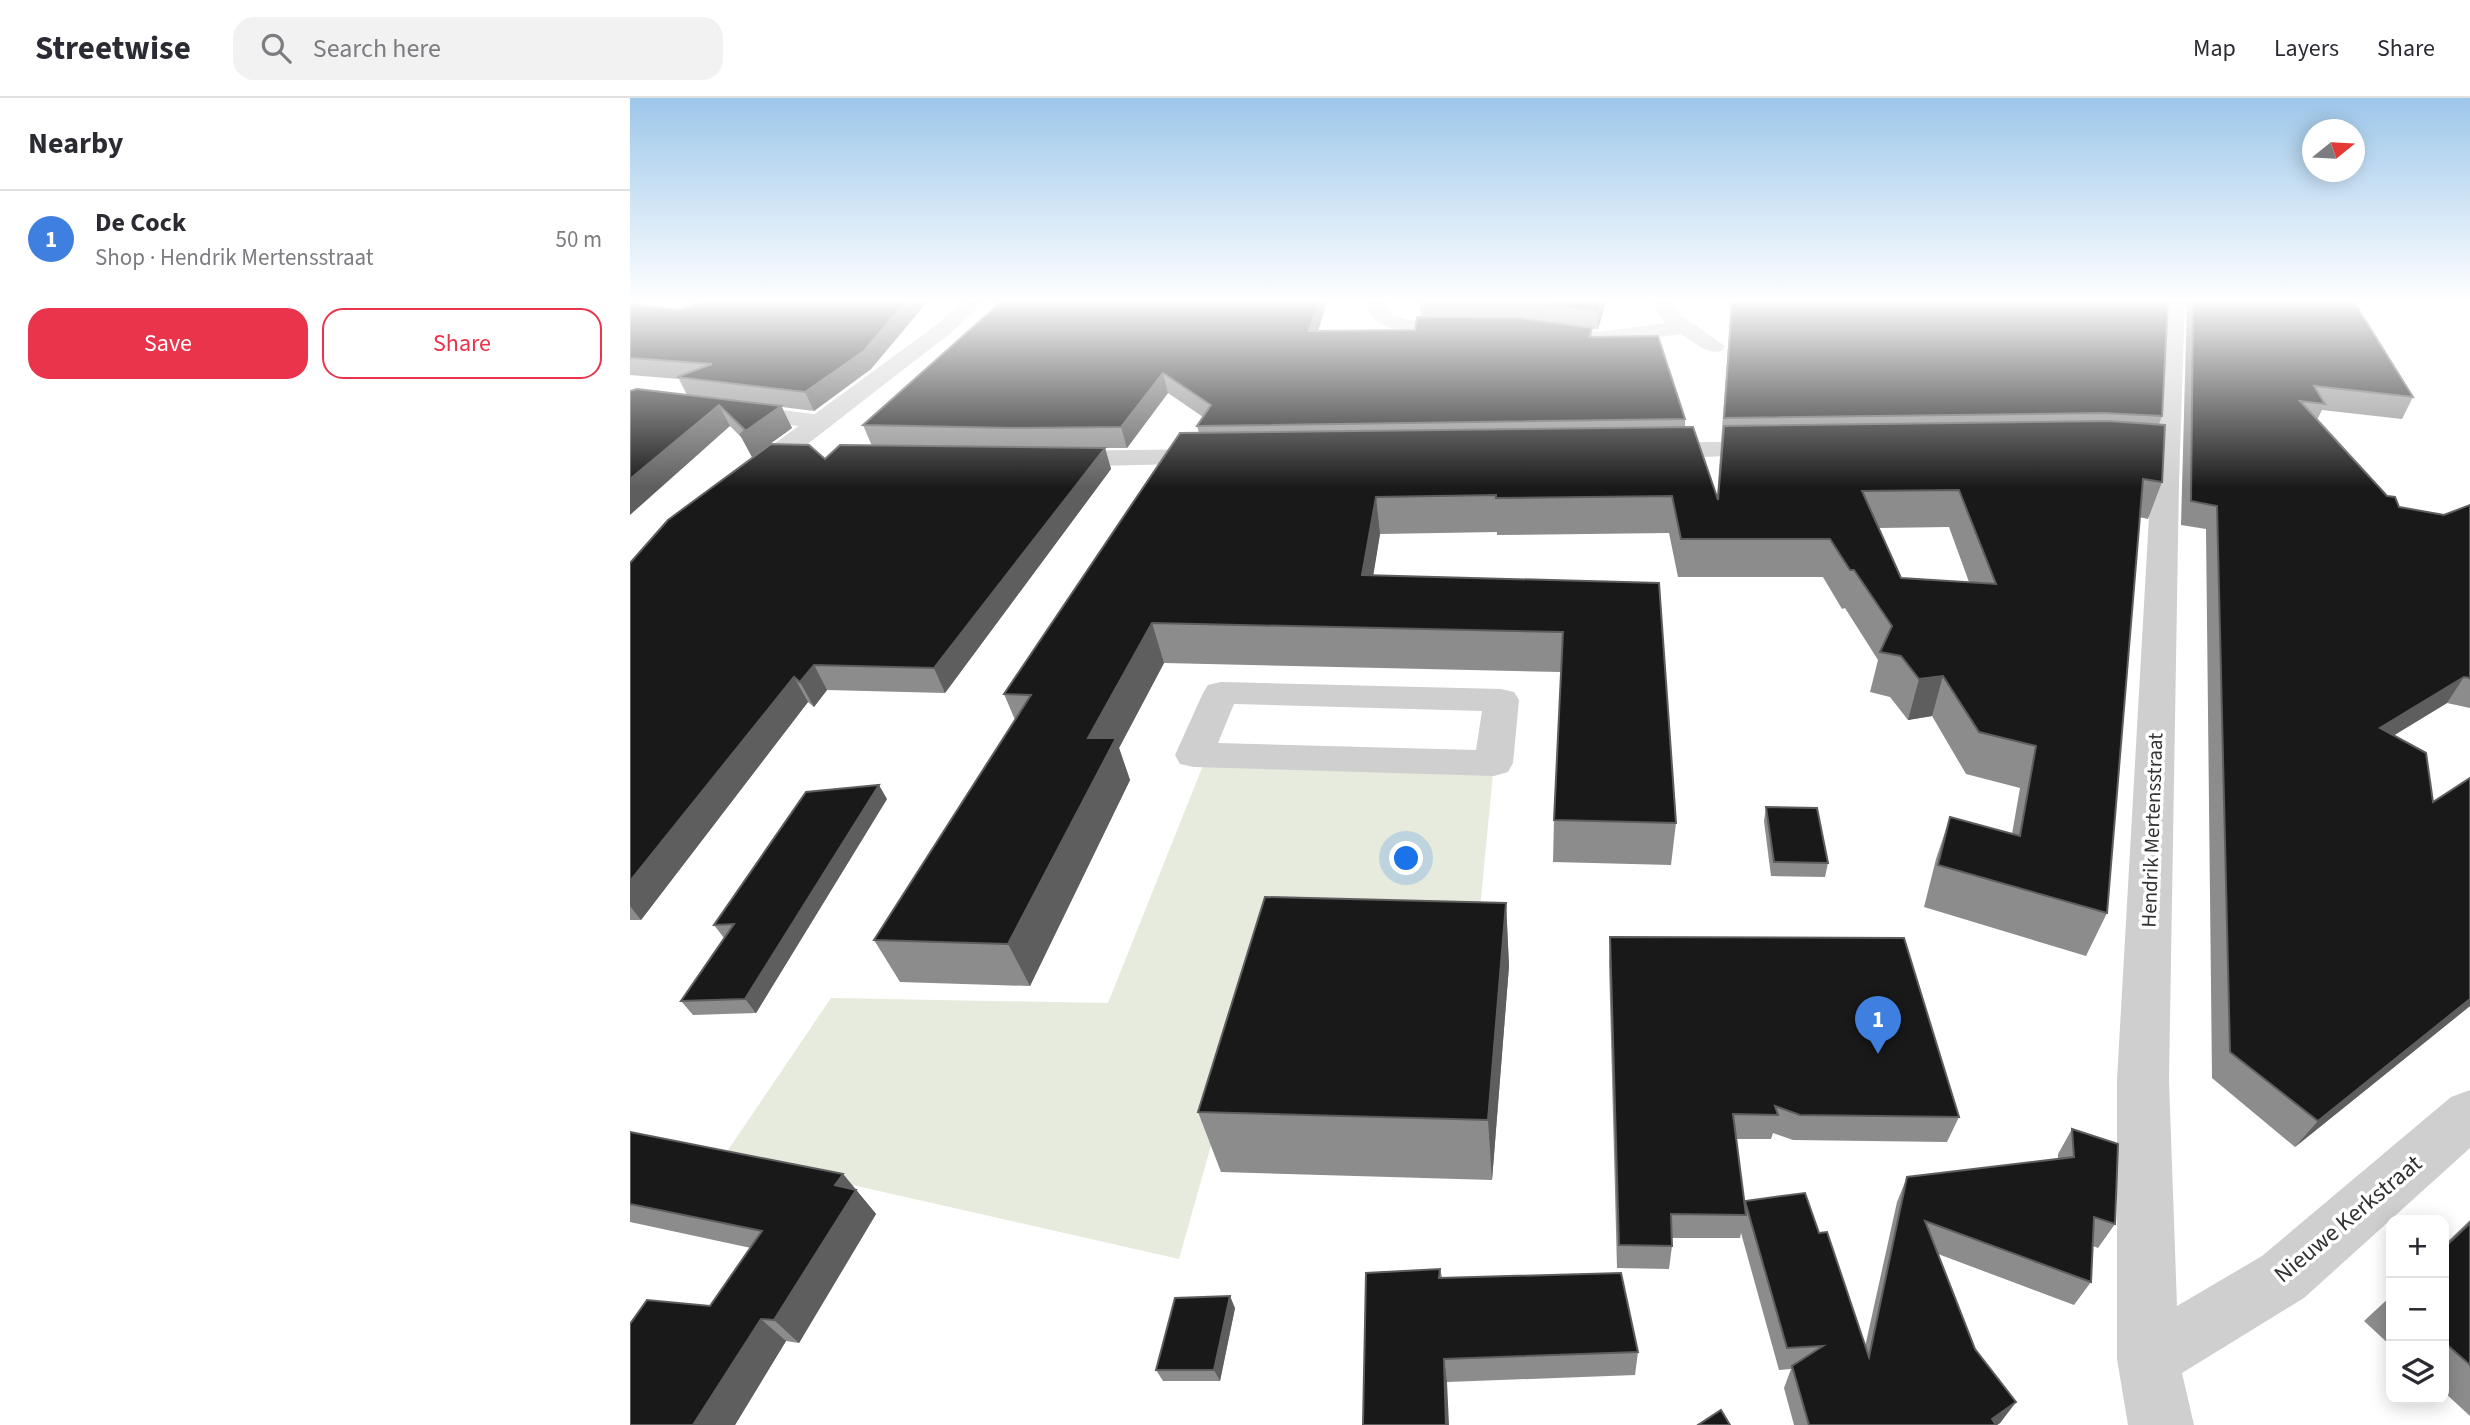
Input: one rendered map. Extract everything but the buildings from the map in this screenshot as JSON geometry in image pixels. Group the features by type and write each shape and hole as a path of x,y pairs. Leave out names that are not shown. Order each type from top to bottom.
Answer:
{"street":[{"path":"727,492 897,364"},
{"name":"Hendrik Mertensstraat","path":"2161,1425 2148,1359 2143,1080 2165,481 2155,449 2167,364"},
{"path":"630,398 821,422"},
{"path":"1630,452 1802,449"},
{"path":"777,455 815,456"},
{"path":"1035,460 1243,457"},
{"path":"1221,693 1501,700 1494,762 1194,755 1221,693"},
{"name":"Nieuwe Kerkstraat","path":"2148,1359 2283,1277 2470,1114"}],"shaded area":[{"path":"1206,758 1494,763 1476,950 1267,947 1179,1259 724,1156 831,998 1108,1003"}],"place":[{"name":"De Cock","path":"1878,1054"}]}
